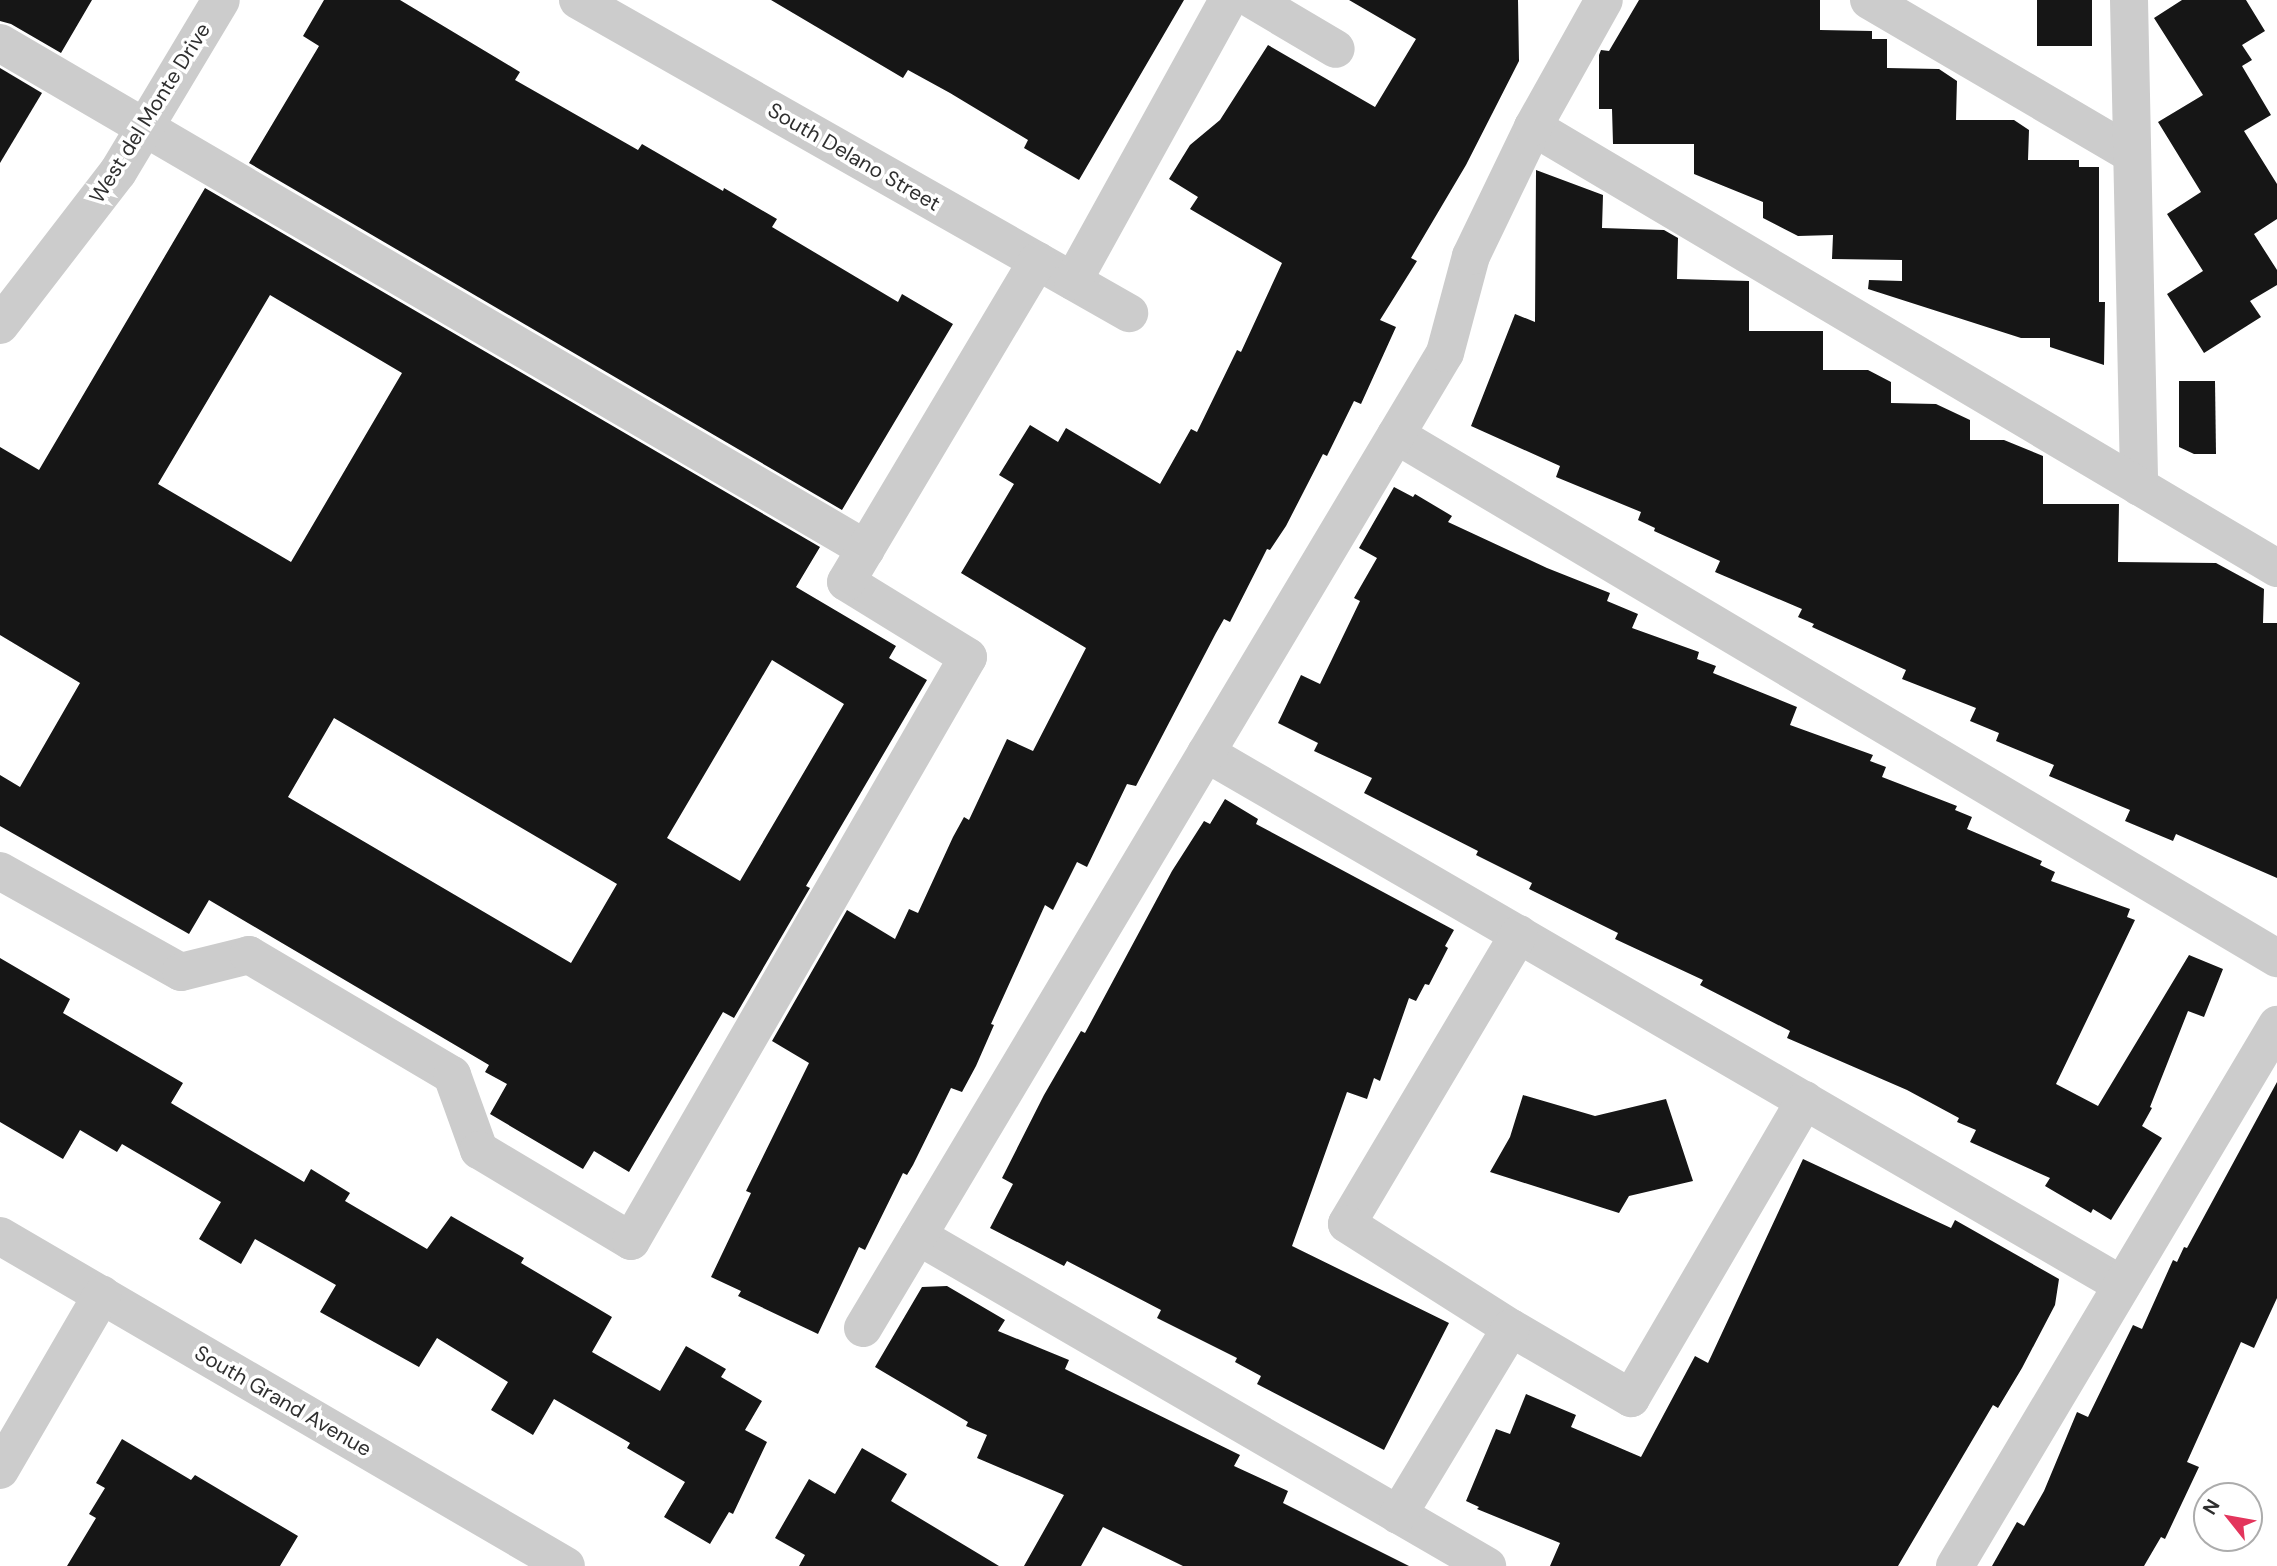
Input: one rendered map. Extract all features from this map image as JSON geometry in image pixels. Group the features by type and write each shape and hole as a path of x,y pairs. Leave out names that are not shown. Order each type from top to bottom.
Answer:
{"street":[{"name":"West del Monte Drive","path":"0,325 118,172 221,0"},
{"name":"South Delano Street","path":"578,0 1129,313"},
{"path":"1073,281 1228,0"},
{"path":"1253,0 1336,49"},
{"path":"863,1328 1445,353 1471,256 1533,127 1604,0"},
{"path":"1869,0 2132,154"},
{"path":"2129,0 2139,487"},
{"path":"0,43 866,549"},
{"path":"1533,127 2277,568"},
{"path":"0,871 181,972 249,955 452,1075 479,1150 631,1241 968,657 846,582 1037,261"},
{"path":"1396,435 2277,958"},
{"path":"1206,753 2122,1285"},
{"path":"1519,934 1347,1224 1511,1328 1631,1398 1805,1100"},
{"path":"1955,1566 2277,1025"},
{"name":"South Grand Avenue","path":"0,1236 566,1566"},
{"path":"918,1236 1487,1566"},
{"path":"0,1471 102,1295"},
{"path":"1398,1515 1511,1328"}],"building":[{"path":"0,0 92,0 61,53 11,24 0,21"},
{"path":"324,0 400,0 520,72 515,80 638,150 642,144 723,191 724,188 777,219 772,227 898,302 902,294 953,324 842,510 249,163 319,46 303,36"},
{"path":"771,0 1184,0 1079,180 1024,148 1028,140 950,93 908,70 903,78"},
{"path":"1349,0 1518,0 1519,61 1466,165 1411,258 1417,261 1380,320 1396,327 1361,404 1354,401 1327,456 1323,454 1286,526 1270,550 1267,549 1230,622 1224,619 1136,786 1127,784 1087,867 1077,862 1053,910 1045,905 991,1024 994,1025 976,1066 962,1092 951,1088 913,1165 907,1175 903,1173 865,1250 859,1247 818,1334 738,1296 741,1291 711,1277 751,1193 746,1191 809,1063 772,1041 847,910 895,939 909,909 918,913 953,837 964,817 969,820 1007,739 1033,751 1086,648 961,573 1014,484 999,475 1030,425 1058,442 1066,428 1160,484 1191,429 1197,432 1237,350 1241,352 1282,263 1190,209 1198,197 1169,179 1190,145 1220,120 1268,45 1375,107 1416,39"},
{"path":"1639,0 1820,0 1820,30 1872,31 1872,39 1887,39 1887,68 1939,69 1957,81 1956,120 2014,120 2029,130 2028,160 2079,160 2079,167 2099,167 2099,302 2105,302 2104,365 2050,347 2050,338 2021,338 1868,289 1869,280 1902,281 1902,260 1832,259 1833,235 1798,236 1763,218 1763,202 1694,174 1694,144 1613,144 1612,109 1599,109 1599,55 1601,50 1609,51"},
{"path":"2037,0 2092,0 2092,46 2037,46"},
{"path":"2182,0 2246,0 2265,31 2242,45 2252,60 2242,66 2271,115 2244,131 2277,184 2277,219 2254,234 2277,270 2277,285 2250,301 2261,317 2204,353 2167,294 2203,271 2167,214 2201,192 2158,122 2203,95 2154,18"},
{"path":"0,68 42,93 0,163"},
{"path":"1536,170 1603,195 1602,228 1664,230 1678,238 1677,279 1749,281 1749,331 1823,331 1823,370 1868,370 1891,382 1891,403 1936,404 1970,420 1970,440 2004,440 2043,456 2043,504 2119,504 2118,562 2216,563 2264,589 2263,623 2277,623 2277,878 2176,834 2173,841 2125,821 2130,810 2049,776 2054,765 1996,741 1999,733 1970,721 1976,708 1902,679 1906,670 1812,627 1814,624 1798,617 1802,609 1715,572 1720,561 1654,531 1655,528 1638,520 1641,512 1556,477 1560,466 1471,426 1515,314 1535,322"},
{"path":"205,188 820,547 796,587 896,646 889,658 927,680 806,886 810,888 734,1018 723,1012 629,1172 594,1151 583,1169 490,1114 507,1084 485,1072 489,1065 209,900 189,934 0,826 0,775 20,787 80,683 0,635 0,447 39,470","holes":["270,295 402,373 291,562 158,484","772,660 844,704 740,881 667,838","334,718 617,884 571,963 288,797"]},
{"path":"2179,381 2215,381 2216,454 2194,454 2179,447"},
{"path":"1394,487 1413,497 1415,494 1452,516 1448,522 1547,568 1610,593 1607,601 1638,614 1632,628 1699,652 1697,659 1716,666 1713,673 1797,707 1790,725 1873,755 1870,761 1886,767 1882,777 1957,806 1955,810 1972,817 1967,829 2042,861 2040,865 2055,872 2051,881 2130,909 2127,917 2135,920 2056,1084 2098,1106 2189,955 2223,969 2204,1017 2188,1011 2150,1107 2152,1108 2142,1126 2162,1138 2111,1220 2093,1209 2091,1213 2045,1186 2050,1178 1970,1142 1976,1130 1957,1122 1959,1118 1907,1090 1787,1038 1790,1031 1700,985 1703,980 1615,939 1618,933 1529,889 1532,883 1476,855 1478,851 1364,793 1372,778 1314,751 1318,743 1278,723 1301,675 1320,684 1360,601 1354,598 1377,558 1359,548"},
{"path":"1225,799 1258,819 1256,824 1454,930 1429,985 1425,984 1416,1001 1409,998 1380,1081 1374,1078 1367,1099 1347,1092 1292,1246 1449,1323 1384,1450 1257,1384 1261,1376 1235,1362 1237,1358 1157,1318 1161,1310 1067,1261 1064,1266 990,1228 1013,1184 1002,1178 1044,1095 1081,1031 1085,1033 1172,871 1204,821 1210,824"},
{"path":"0,958 70,999 63,1013 183,1083 171,1103 304,1182 311,1169 350,1193 345,1201 427,1249 451,1216 524,1258 521,1263 612,1317 592,1352 660,1391 686,1346 726,1369 721,1377 762,1401 745,1430 767,1442 733,1514 729,1512 710,1544 664,1517 685,1482 627,1448 630,1443 554,1399 533,1435 491,1410 508,1382 437,1338 419,1367 320,1312 336,1285 255,1239 241,1264 199,1239 221,1202 122,1144 117,1152 80,1130 63,1159 0,1122"},
{"path":"2277,1082 2277,1298 2254,1348 2241,1342 2187,1462 2199,1467 2165,1539 2161,1537 2144,1566 1992,1566 2017,1522 2024,1526 2044,1491 2077,1412 2088,1417 2133,1325 2142,1329 2173,1260 2177,1262 2184,1247 2187,1248"},
{"path":"1523,1095 1595,1116 1666,1099 1693,1181 1629,1196 1619,1213 1490,1172 1510,1137"},
{"path":"1803,1159 1951,1228 1955,1220 2059,1279 2055,1305 2022,1368 1998,1408 1993,1405 1898,1566 1550,1566 1560,1543 1477,1509 1479,1507 1466,1501 1496,1429 1510,1434 1526,1394 1576,1415 1571,1427 1641,1457 1695,1356 1708,1363"},
{"path":"947,1286 1005,1320 998,1331 1069,1360 1065,1369 1240,1455 1234,1466 1288,1491 1283,1503 1409,1566 1183,1566 1103,1527 1081,1566 1024,1566 1064,1495 977,1458 987,1435 966,1426 968,1422 875,1367 922,1287"},
{"path":"122,1439 191,1480 195,1475 298,1536 280,1566 67,1566 96,1518 89,1514 105,1488 96,1483"},
{"path":"862,1448 907,1474 891,1501 999,1566 799,1566 805,1555 775,1538 809,1479 835,1494"}]}
